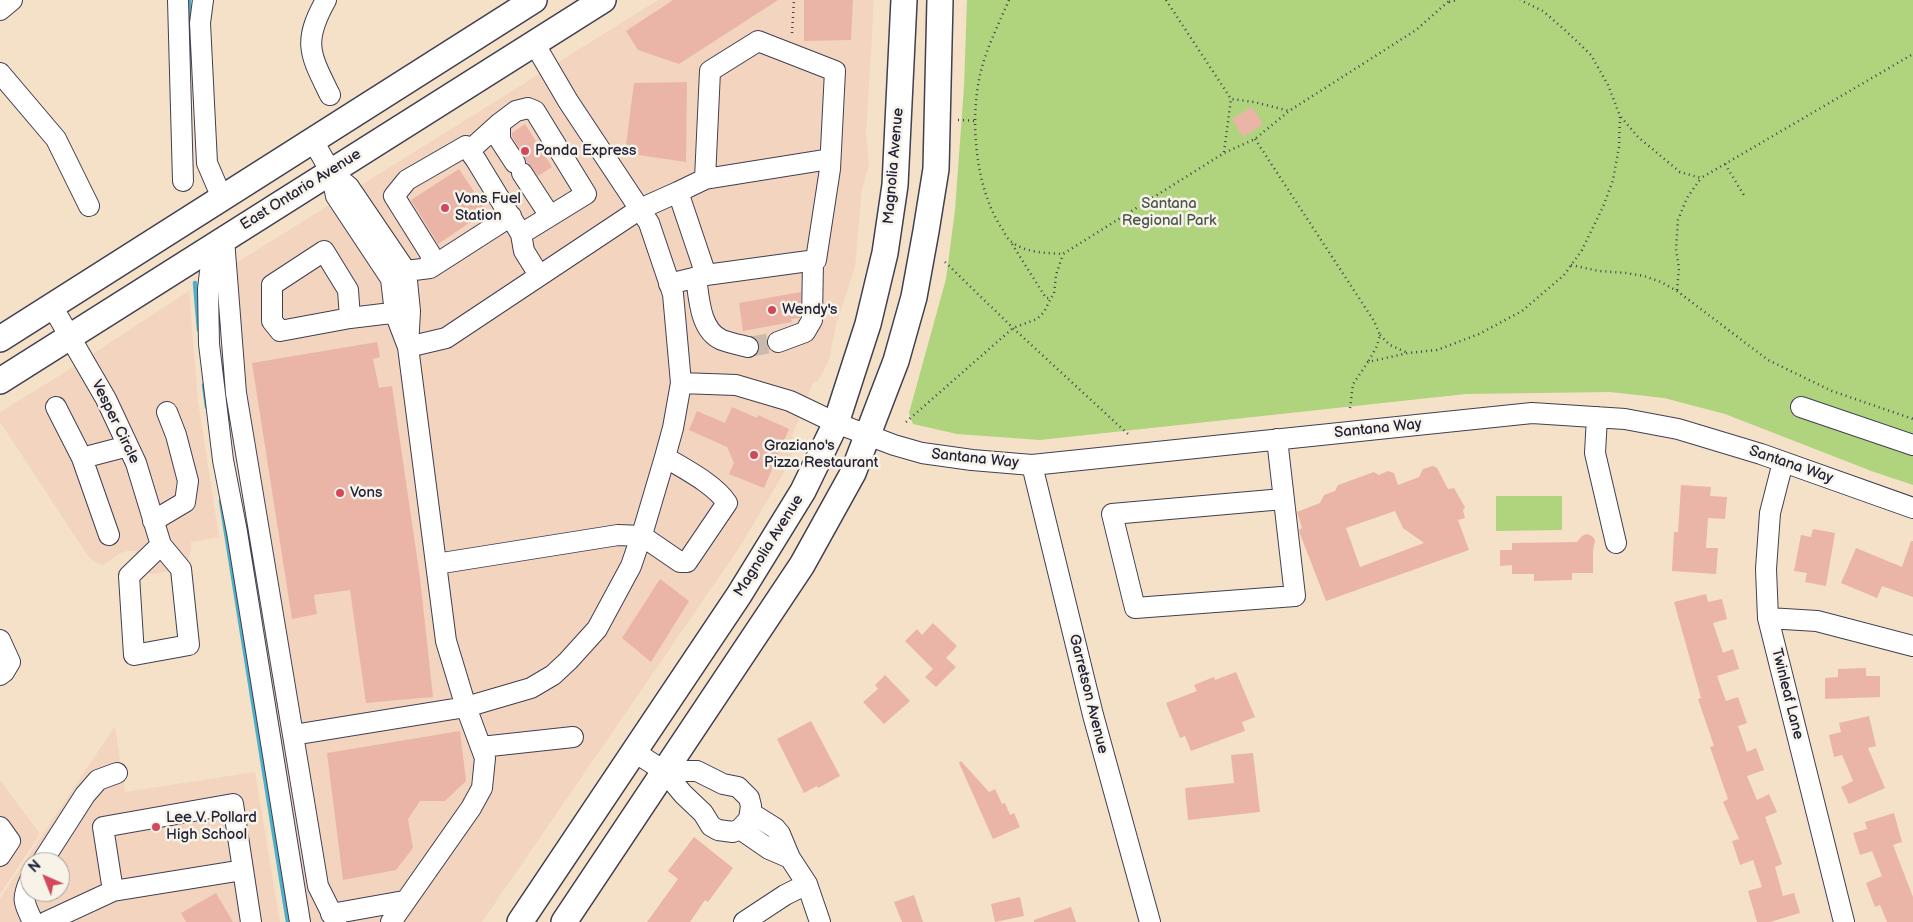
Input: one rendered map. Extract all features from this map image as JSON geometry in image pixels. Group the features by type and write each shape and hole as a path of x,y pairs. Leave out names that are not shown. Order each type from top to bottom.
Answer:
{"main road":[{"path":"0,339 534,0"},
{"name":"East Ontario Avenue","path":"0,381 603,0"},
{"name":"Magnolia Avenue","path":"520,922 739,594 803,491 836,423 868,324 885,253 895,185 904,0"},
{"path":"564,922 802,565 853,473 899,352 914,297 936,169 940,0"}],"street":[{"path":"0,10 12,0"},
{"path":"178,0 183,181"},
{"path":"203,0 200,23 206,163 222,198"},
{"path":"326,0 316,18 310,38 314,62 330,96"},
{"path":"705,179 710,72 758,42 835,71 830,160 816,260 814,260 812,320 805,332 778,342"},
{"path":"293,735 466,707 530,688 553,674 568,661 596,629 630,566 642,536 666,457 681,383 673,294 649,223 568,101 534,43"},
{"path":"0,73 56,139 89,206"},
{"path":"470,150 516,111 528,108 535,111 586,194 521,234"},
{"path":"500,123 500,140 550,216"},
{"path":"313,142 331,172 349,187 398,275 446,641 466,707 485,758 482,788 471,808 391,922"},
{"path":"430,268 431,255 394,196 407,180 466,146 511,216 521,234 524,251 539,275"},
{"path":"408,347 446,338 640,208 705,179 830,160"},
{"path":"678,192 701,276 700,302 707,328 720,340 748,347"},
{"path":"398,275 430,268 511,216"},
{"path":"218,242 236,393 318,886 333,918 404,901"},
{"path":"218,242 208,289 208,344 222,450 239,541 300,922"},
{"path":"350,318 348,290 324,251 272,285 272,322 280,331 350,318 402,312"},
{"path":"669,284 701,276 814,260"},
{"name":"Vesper Circle","path":"52,306 106,399 136,463 161,545"},
{"name":"Santana Way","path":"681,383 736,385 790,401 836,423 894,445 922,453 972,460 1032,465 1532,413 1625,419 1678,429 1783,462 1913,508"},
{"path":"56,407 82,458 109,535"},
{"path":"1801,407 1913,446"},
{"path":"153,521 185,502 188,481 176,435 167,412"},
{"path":"1597,417 1595,453 1616,543"},
{"path":"1278,439 1295,596 1135,608 1112,514 1283,499"},
{"path":"82,458 128,446"},
{"path":"436,564 618,535 642,536 680,562 687,562 727,503 724,498 701,480 666,457"},
{"name":"Twinleaf Lane","path":"1783,462 1770,513 1766,570 1768,618 1844,922"},
{"name":"Garretson Avenue","path":"1032,465 1093,715 1150,922"},
{"path":"161,545 181,569 189,645 134,655 129,576 161,545"},
{"path":"1768,618 1817,621 1913,646"},
{"path":"0,640 10,662 0,675"},
{"path":"481,747 573,737"},
{"path":"633,751 664,771 683,794 704,812 711,826 725,832 746,821 751,806 749,798 738,787 723,784 697,772 664,771"},
{"path":"48,852 85,795 98,780 117,773"},
{"path":"113,891 103,827 233,804 251,922"},
{"path":"746,821 769,850 790,858 807,884 820,922"},
{"path":"0,828 10,841 0,856"},
{"path":"46,922 113,891 243,870"},
{"path":"744,922 785,895 807,884"},
{"path":"24,902 33,922"}],"path":[{"path":"792,33 794,0"},
{"path":"1009,0 981,71 976,121 978,167 986,197 996,220 1012,242 1040,290 1046,298 1051,298"},
{"path":"1166,0 1231,99 1224,153"},
{"path":"1012,242 1036,252 1063,254 1224,153 1255,139 1289,111 1416,30 1450,1 1457,0"},
{"path":"1520,0 1543,12 1591,56 1608,85 1620,116 1638,137 1680,172 1701,178"},
{"path":"1677,291 1679,268 1676,249 1678,220 1687,198 1701,178 1913,54"},
{"path":"1231,99 1254,102 1289,111"},
{"path":"1368,362 1408,353 1437,350 1479,334 1522,311 1564,275 1582,250 1599,216 1613,180 1619,146 1620,116"},
{"path":"957,120 976,121"},
{"path":"1255,139 1374,321 1380,335 1390,345 1408,353"},
{"path":"1725,164 1745,197"},
{"path":"906,422 1012,328 1037,319 1044,312 1054,294 1056,275 1063,254"},
{"path":"945,262 1012,328 1129,435"},
{"path":"1571,265 1599,272 1644,276 1661,282 1677,291 1775,364 1832,391 1913,419"},
{"path":"1350,408 1353,384 1368,362 1380,335"}],"shaded area":[{"path":"658,0 874,0 866,135 869,164 862,189 855,267 836,325 829,361 818,381 813,383 792,436 796,445 782,476 739,548 482,922 308,922 254,564 224,395 217,275"},
{"path":"189,291 198,401 219,537 191,542 191,550 187,562 181,569 154,574 149,573 137,560 135,551 121,553 103,565 96,563 88,556 0,422 0,412"},
{"name":"Lee V. Pollard High School","path":"115,726 125,792 255,772 280,922 0,922 0,899 20,869 20,902 70,902 70,852 31,852"},
{"path":"0,780 40,834 28,852 20,852 20,864 0,894"}],"green space":[{"name":"Santana Regional Park","path":"967,0 1913,0 1913,485 1874,472 1725,414 1664,398 1610,392 1466,394 1040,440 957,434 913,424 909,413 946,279 955,210 964,87"},
{"path":"1496,496 1562,496 1562,530 1496,531"}],"building":[{"path":"673,0 778,0 679,64 638,50 626,31"},
{"path":"804,0 853,0 851,40 804,41"},
{"path":"687,82 686,162 625,153 634,83"},
{"path":"1252,107 1263,124 1243,137 1232,119"},
{"name":"Panda Express","path":"525,124 552,167 538,176 527,162 512,136 512,133"},
{"name":"Vons Fuel Station","path":"459,169 487,211 438,244 411,200"},
{"name":"Wendy's","path":"801,292 800,318 791,319 792,322 743,331 739,303"},
{"name":"Vons","path":"377,342 380,357 373,359 379,388 392,386 420,578 433,697 366,703 350,590 314,595 317,614 292,619 252,363"},
{"name":"Graziano's Pizza Restaurant","path":"732,407 757,418 758,415 789,429 764,488 729,474 734,463 727,447 689,430 697,411 725,423"},
{"path":"1433,466 1437,468 1448,489 1454,488 1465,507 1463,510 1465,518 1458,520 1469,550 1326,601 1300,534 1299,530 1302,528 1297,512 1320,503 1324,495 1335,491 1338,485 1374,472 1379,475 1388,471 1394,473 1398,485 1419,477 1423,469","holes":["1395,511 1403,528 1424,543 1360,567 1346,528"]},
{"path":"1681,485 1711,487 1710,496 1727,497 1725,519 1708,518 1706,548 1718,548 1716,574 1672,571 1674,532 1678,532"},
{"path":"1813,529 1835,533 1826,586 1805,582 1807,573 1794,571 1801,535 1811,537"},
{"path":"1587,534 1595,540 1593,573 1572,573 1572,580 1534,581 1534,574 1512,574 1512,565 1500,566 1500,550 1512,550 1512,543 1577,542 1582,536"},
{"path":"1911,541 1913,541 1913,597 1882,586 1877,598 1841,583 1856,548 1902,567"},
{"path":"660,579 689,601 651,662 622,638"},
{"path":"1706,594 1708,602 1722,599 1727,619 1713,623 1723,653 1733,649 1739,669 1717,676 1726,701 1738,697 1747,723 1738,726 1747,752 1756,748 1764,770 1747,776 1757,800 1769,794 1777,812 1765,817 1782,864 1775,867 1783,896 1794,893 1800,913 1770,922 1757,922 1748,891 1762,887 1753,860 1740,865 1732,841 1739,839 1723,802 1728,799 1710,747 1714,746 1698,699 1701,698 1674,602"},
{"path":"933,623 957,646 946,658 956,667 936,687 925,677 933,669 905,641 917,629 922,635"},
{"path":"1866,668 1866,676 1880,676 1880,697 1825,699 1825,678 1838,677 1838,669"},
{"path":"1236,672 1255,717 1242,722 1245,731 1191,751 1185,736 1180,738 1166,703 1197,691 1194,685 1214,677 1215,680"},
{"path":"885,675 910,701 884,724 863,702 878,689 875,685"},
{"path":"1869,716 1876,746 1868,748 1885,788 1849,804 1841,787 1853,781 1842,755 1834,757 1829,735 1841,732 1839,723"},
{"path":"811,721 840,776 804,793 777,739"},
{"path":"460,731 466,781 445,801 420,801 408,819 413,848 396,870 343,880 327,753"},
{"path":"1253,753 1260,812 1188,820 1185,788 1234,783 1231,755"},
{"path":"961,761 989,792 995,789 1002,804 1005,803 1010,815 1014,813 1020,827 993,839 959,763"},
{"path":"1894,813 1902,842 1893,845 1913,897 1913,922 1887,922 1880,905 1875,907 1866,883 1882,876 1872,851 1860,855 1853,833 1867,829 1865,822"},
{"path":"694,837 733,868 708,902 705,900 690,922 647,922 678,879 668,871"},
{"path":"216,893 233,922 186,922 181,913"},
{"path":"914,895 923,922 902,922 894,902"},
{"path":"1020,897 1024,916 995,922 991,904"},
{"path":"1071,907 1076,922 1034,922 1034,920"}],"waterway":[{"path":"189,0 189,54"},
{"path":"195,283 199,330"},
{"path":"204,385 207,407"},
{"path":"221,501 288,922"}],"tunnel":[{"path":"748,347 778,342"}],"place":[{"name":"Panda Express","path":"525,151"},
{"name":"Vons Fuel Station","path":"445,208"},
{"name":"Wendy's","path":"772,310"},
{"name":"Graziano's Pizza Restaurant","path":"754,455"},
{"name":"Vons","path":"340,493"},
{"name":"Lee V. Pollard High School","path":"156,827"}]}
